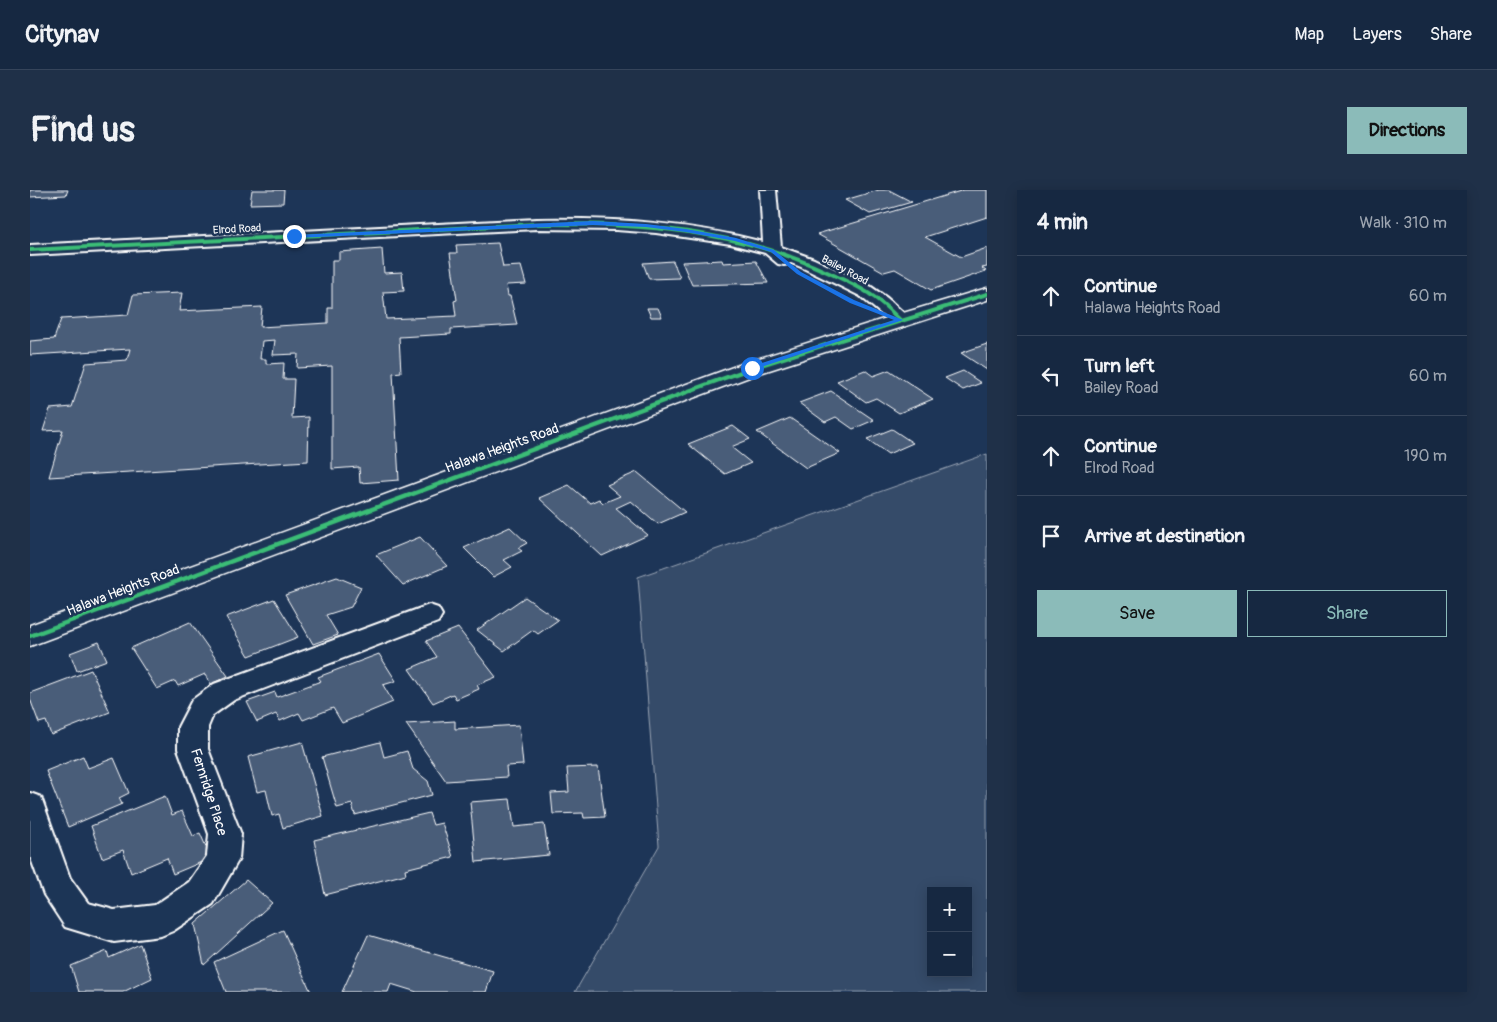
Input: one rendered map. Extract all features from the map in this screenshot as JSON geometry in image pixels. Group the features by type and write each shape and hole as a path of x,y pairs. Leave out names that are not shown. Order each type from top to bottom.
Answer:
{"street":[{"path":"768,190 772,251"},
{"name":"Elrod Road","path":"30,250 593,223 646,225 686,230 736,240 772,251"},
{"name":"Bailey Road","path":"772,251 799,273 852,301 900,320"},
{"name":"Halawa Heights Road","path":"30,636 752,368 987,294"},
{"name":"Fernridge Place","path":"30,806 56,885 76,916 114,926 161,920 201,892 223,858 225,834 193,749 193,727 202,708 224,692 429,615"}],"shaded area":[{"path":"987,454 987,992 575,992 659,846 638,577"}],"building":[{"path":"30,190 68,190 66,195 30,197"},
{"path":"252,190 284,190 283,203 250,204"},
{"path":"879,190 889,190 912,202 870,214 845,200"},
{"path":"964,190 987,190 987,217 925,237 961,257 987,248 987,267 982,268 986,271 931,290 895,269 884,272 817,234"},
{"path":"498,243 503,267 521,266 526,284 506,285 517,325 451,329 451,334 399,337 401,372 393,373 399,480 360,483 359,467 332,469 332,366 297,368 298,354 273,355 275,340 262,341 260,359 266,359 266,364 284,363 283,379 294,379 292,418 309,417 308,461 49,477 63,430 43,431 50,409 72,407 86,363 127,360 130,349 30,355 30,341 54,339 61,319 128,315 133,295 182,293 179,311 262,307 260,327 328,323 328,308 332,308 332,260 339,260 339,252 382,249 384,273 402,272 404,291 383,292 386,319 456,316 454,301 457,300 450,253 457,253 456,245"},
{"path":"722,260 723,263 756,261 768,283 692,285 682,262"},
{"path":"673,261 680,278 649,279 643,263"},
{"path":"647,308 658,308 662,317 651,317"},
{"path":"987,344 987,370 961,353"},
{"path":"865,370 873,376 889,370 933,399 899,413 876,398 866,402 837,381"},
{"path":"963,371 981,383 963,390 945,378"},
{"path":"831,391 874,420 853,429 836,417 825,422 799,403"},
{"path":"790,418 840,453 806,468 757,432"},
{"path":"733,426 750,439 731,447 751,463 725,474 688,444"},
{"path":"892,429 913,443 888,454 867,439"},
{"path":"637,472 685,512 658,524 631,501 616,508 648,535 602,556 539,498 569,485 590,503 599,499 603,503 620,496 607,485"},
{"path":"510,527 527,543 518,548 522,551 504,560 512,567 493,577 464,548"},
{"path":"420,537 447,566 403,585 376,555"},
{"path":"337,577 361,587 351,607 326,615 338,635 313,644 285,595"},
{"path":"525,597 558,620 538,634 533,630 504,651 477,630"},
{"path":"274,599 298,637 249,656 226,617"},
{"path":"190,622 228,676 211,684 205,674 178,686 175,681 157,689 131,648"},
{"path":"458,628 496,677 477,685 479,689 456,699 453,694 433,703 409,669 437,657 426,641"},
{"path":"99,642 107,660 77,671 70,653"},
{"path":"379,654 396,681 383,685 393,702 342,723 333,708 303,720 299,713 280,721 276,714 257,722 247,702 275,692 277,697 321,681 318,677"},
{"path":"91,670 110,712 51,735 46,721 39,723 30,699 30,693"},
{"path":"455,721 455,729 519,725 523,765 506,766 507,777 446,781 406,724"},
{"path":"302,742 323,816 283,828 279,814 272,816 266,790 257,792 248,757"},
{"path":"380,742 384,757 407,751 413,769 428,781 432,795 355,815 352,804 337,808 322,757"},
{"path":"83,756 88,768 114,758 129,793 119,798 122,804 68,827 46,771"},
{"path":"598,767 605,817 584,818 583,813 553,814 551,793 569,792 567,768"},
{"path":"165,796 172,815 182,811 193,836 200,833 211,858 173,874 167,858 131,873 123,850 102,858 91,826"},
{"path":"510,799 514,827 544,824 549,855 476,862 470,802"},
{"path":"429,813 433,825 442,823 453,857 405,869 406,874 325,895 314,840"},
{"path":"246,880 272,903 204,965 195,924"},
{"path":"283,930 311,992 226,992 214,962"},
{"path":"368,935 493,971 486,992 417,992 391,984 388,992 342,992"},
{"path":"140,944 152,978 123,992 79,992 71,966 107,951 109,958"}],"cycle path":[{"path":"30,250 537,224 656,227 733,239 771,249 808,263 867,292 900,320"},
{"path":"30,636 752,368 987,294"}],"route":[{"path":"294,236 593,223 646,225 686,230 736,240 772,251 799,273 852,301 900,320 752,368"}]}
